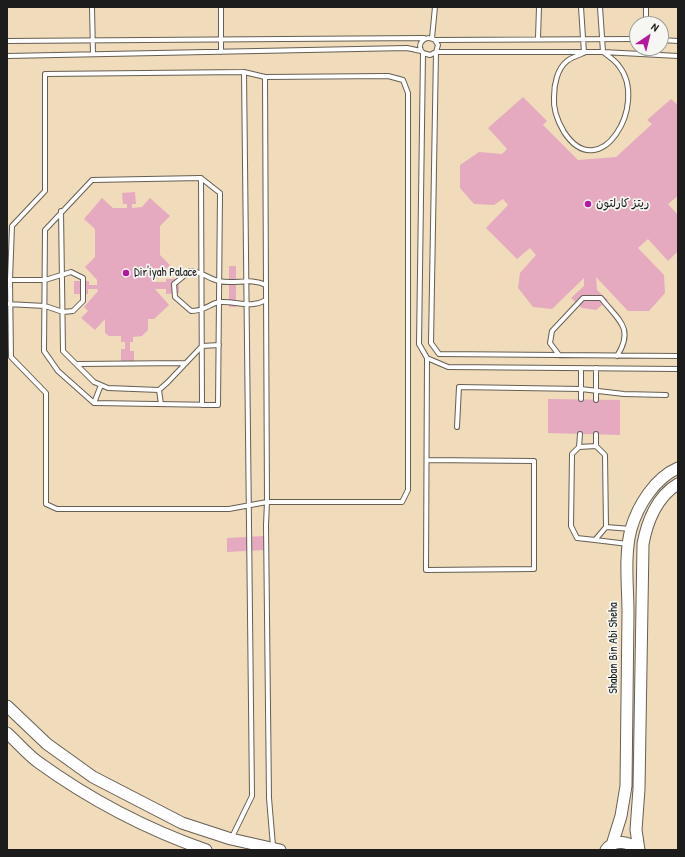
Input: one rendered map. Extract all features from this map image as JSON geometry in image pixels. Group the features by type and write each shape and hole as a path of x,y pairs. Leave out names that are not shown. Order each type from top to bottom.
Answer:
{"street":[{"name":"Shaban Bin Abi Sheha","path":"607,848 621,816 626,786 629,544 631,529 638,511 648,494 662,479 678,468"},
{"path":"638,850 636,830 639,788 643,544 647,524 652,513 672,487 678,484"},
{"path":"7,706 47,744 93,777 182,823 231,839 276,849"},
{"path":"7,733 37,761 89,796 132,819 185,843 206,850"},
{"path":"607,848 625,842 633,845 638,850"}],"lane":[{"path":"92,7 93,54"},
{"path":"220,7 221,52"},
{"path":"435,7 434,39 438,46 436,52 431,343 439,354 678,356"},
{"path":"538,38 539,7"},
{"path":"581,7 584,53"},
{"path":"584,53 567,61 555,82 553,106 569,140 580,148 593,150 613,141 628,109 627,84 619,66 603,52 600,7"},
{"path":"425,38 420,43 422,52 419,344 427,358 426,570 534,568 534,460 427,460"},
{"path":"7,41 629,38"},
{"path":"7,56 407,48 430,55 436,52 603,52 678,56"},
{"path":"231,839 252,796 244,72"},
{"path":"244,72 265,77 388,76 403,80 408,94 408,490 402,502 267,502 229,509 57,509 46,504 46,393 11,357 8,304 8,280 12,226 45,191 45,74 244,72"},
{"path":"265,77 266,525 269,798 276,849"},
{"path":"201,178 202,405"},
{"path":"201,178 220,193 218,405 94,403 58,371 44,351 45,230 61,211 92,180 201,178"},
{"path":"61,211 63,350 94,382 108,388 159,390 202,346 219,345"},
{"path":"266,285 258,280 219,281 201,272 190,271 174,284 175,297 191,311 201,311 219,302 257,305 266,300"},
{"path":"8,280 45,280 62,273 71,272 83,278 83,301 73,311 63,312 45,306 8,304"},
{"path":"559,355 550,343 552,331 583,298 601,298 626,330 625,343 617,356"},
{"path":"427,358 448,367 678,369"},
{"path":"77,364 186,363"},
{"path":"581,368 581,399"},
{"path":"596,368 596,400"},
{"path":"94,403 101,385"},
{"path":"457,428 459,387 581,390 624,394 666,395"},
{"path":"159,390 161,404"},
{"path":"580,434 580,447"},
{"path":"595,540 606,527 605,455 596,446 596,434"},
{"path":"596,446 580,447 572,454 571,526 577,538 629,544"},
{"path":"606,527 631,529"}],"building":[{"name":"ريتز كارلتون","path":"523,97 547,121 543,125 578,160 616,157 652,124 647,120 671,99 678,105 678,196 668,204 678,215 678,251 668,261 648,239 638,248 664,275 665,293 649,311 628,311 596,277 597,290 608,300 596,310 582,308 571,298 584,286 584,278 552,309 533,307 518,288 520,273 536,255 530,248 517,259 486,228 508,205 503,199 494,205 474,204 460,188 460,165 479,152 502,154 507,149 488,128"},
{"name":"Dir'iyah Palace","path":"135,192 136,204 132,204 132,208 142,207 150,198 170,216 160,226 160,255 170,265 155,280 155,282 166,282 166,279 179,279 179,293 166,294 166,289 155,289 169,305 154,319 148,319 148,330 142,336 133,337 133,342 130,342 130,351 134,351 134,362 121,362 121,349 125,349 125,342 121,342 121,336 109,336 105,333 105,319 95,330 81,318 88,311 84,307 98,291 97,289 88,289 88,294 74,294 74,281 89,281 89,285 97,285 97,280 85,267 95,257 95,229 84,219 102,198 113,208 127,208 127,204 123,204 122,193"},
{"path":"229,266 236,266 236,307 229,307"},
{"path":"548,399 620,400 620,435 548,433"},
{"path":"264,536 264,550 227,552 227,538"}],"place":[{"name":"ريتز كارلتون","path":"588,204"},
{"name":"Dir'iyah Palace","path":"126,273"}]}
